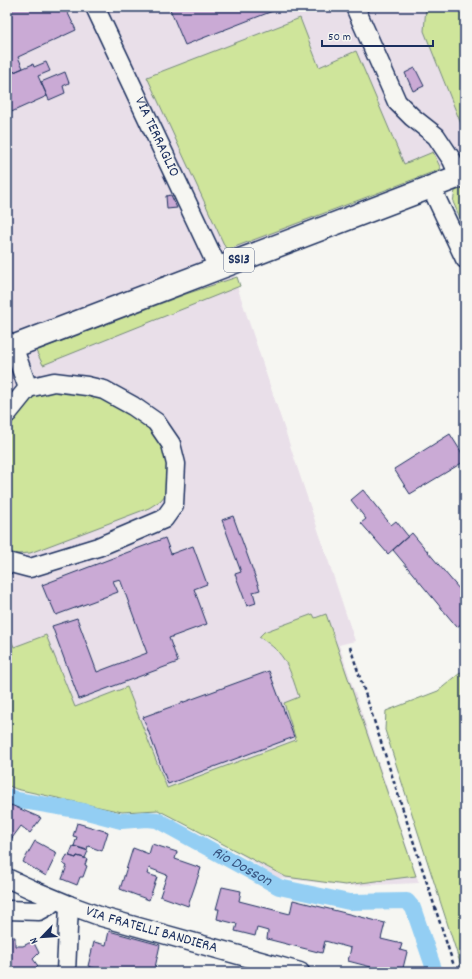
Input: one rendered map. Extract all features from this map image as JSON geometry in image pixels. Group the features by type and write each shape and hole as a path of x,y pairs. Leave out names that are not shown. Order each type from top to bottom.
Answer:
{"main road":[{"name":"SS13","path":"9,345 218,268 462,175"}],"street":[{"name":"VIA TERRAGLIO","path":"95,7 218,268"},
{"path":"355,7 397,102 412,117 436,136 462,175"},
{"path":"432,187 465,259"},
{"path":"9,345 28,388"},
{"path":"7,414 28,388 54,382 104,390 133,406 156,422 171,444 176,464 174,505 164,519 98,547 30,568 7,562"},
{"name":"VIA FRATELLI BANDIERA","path":"7,878 62,903 110,919 300,972"},
{"path":"7,910 39,911 48,906 62,903 66,972"}],"path":[{"path":"350,647 456,972"}],"shaded area":[{"path":"7,7 426,7 424,31 465,134 465,157 226,253 355,641 339,645 419,883 348,886 278,878 167,808 7,748"}],"green space":[{"path":"426,7 465,7 465,134 424,31"},
{"path":"300,18 319,67 356,51 404,164 433,152 441,169 226,249 147,77"},
{"path":"465,187 465,229 453,202 455,191"},
{"path":"237,277 240,286 43,365 36,351 186,294"},
{"path":"43,390 86,392 128,410 160,437 170,466 167,493 160,501 149,508 30,553 7,554 7,423 28,400"},
{"path":"313,614 315,618 326,614 416,876 345,885 286,877 158,810 122,812 16,789 7,785 7,630 14,647 46,635 75,707 127,687 167,788 296,740 284,703 299,697 286,662 276,649 259,637 264,632"},
{"path":"465,669 465,972 463,972 385,730 386,711 438,691"}],"building":[{"path":"7,7 65,7 76,30 18,57 23,68 7,75"},
{"path":"169,7 283,7 185,45"},
{"path":"46,62 50,71 38,76 47,96 7,114 7,75 33,64 34,67"},
{"path":"415,68 424,86 413,91 405,73"},
{"path":"65,72 69,83 63,86 65,93 49,100 41,82"},
{"path":"171,195 177,208 167,209 166,196"},
{"path":"450,434 465,458 465,461 410,494 394,469"},
{"path":"363,490 391,525 396,521 408,536 388,554 361,523 366,519 351,500"},
{"path":"233,516 260,590 253,592 256,603 247,606 235,574 241,572 222,520"},
{"path":"412,533 465,596 465,621 457,627 393,550"},
{"path":"165,538 171,554 193,546 207,584 194,589 207,624 169,638 178,662 79,699 52,626 77,618 97,672 147,653 120,579 113,581 118,592 56,615 42,585"},
{"path":"269,671 294,737 168,784 143,717"},
{"path":"11,805 41,818 30,833 21,826 7,845 7,810"},
{"path":"77,823 108,832 102,851 88,846 87,850 74,846 77,837 73,836"},
{"path":"35,841 57,853 46,876 23,862"},
{"path":"152,844 177,852 175,859 201,868 188,906 160,896 167,875 149,868 147,874 157,877 149,900 120,889 133,848 149,854"},
{"path":"73,846 88,851 85,858 69,856"},
{"path":"67,855 87,859 85,865 87,866 83,877 80,877 77,885 62,879 67,866 63,864"},
{"path":"222,887 241,891 239,901 290,914 293,900 385,923 381,939 402,944 400,950 407,952 402,972 390,972 348,961 351,948 325,941 322,953 267,939 268,931 261,929 257,928 255,936 235,931 237,924 217,919 219,909 216,909"},
{"path":"109,931 160,945 154,972 106,972 88,966 94,942 106,945"},
{"path":"7,937 15,937 15,946 23,946 33,941 39,953 33,959 38,966 32,972 25,972 23,970 7,971"}],"waterway":[{"name":"Rio Dosson","path":"7,796 17,800 83,811 121,821 147,819 157,820 279,887 349,902 407,901 413,908 435,972"}]}
